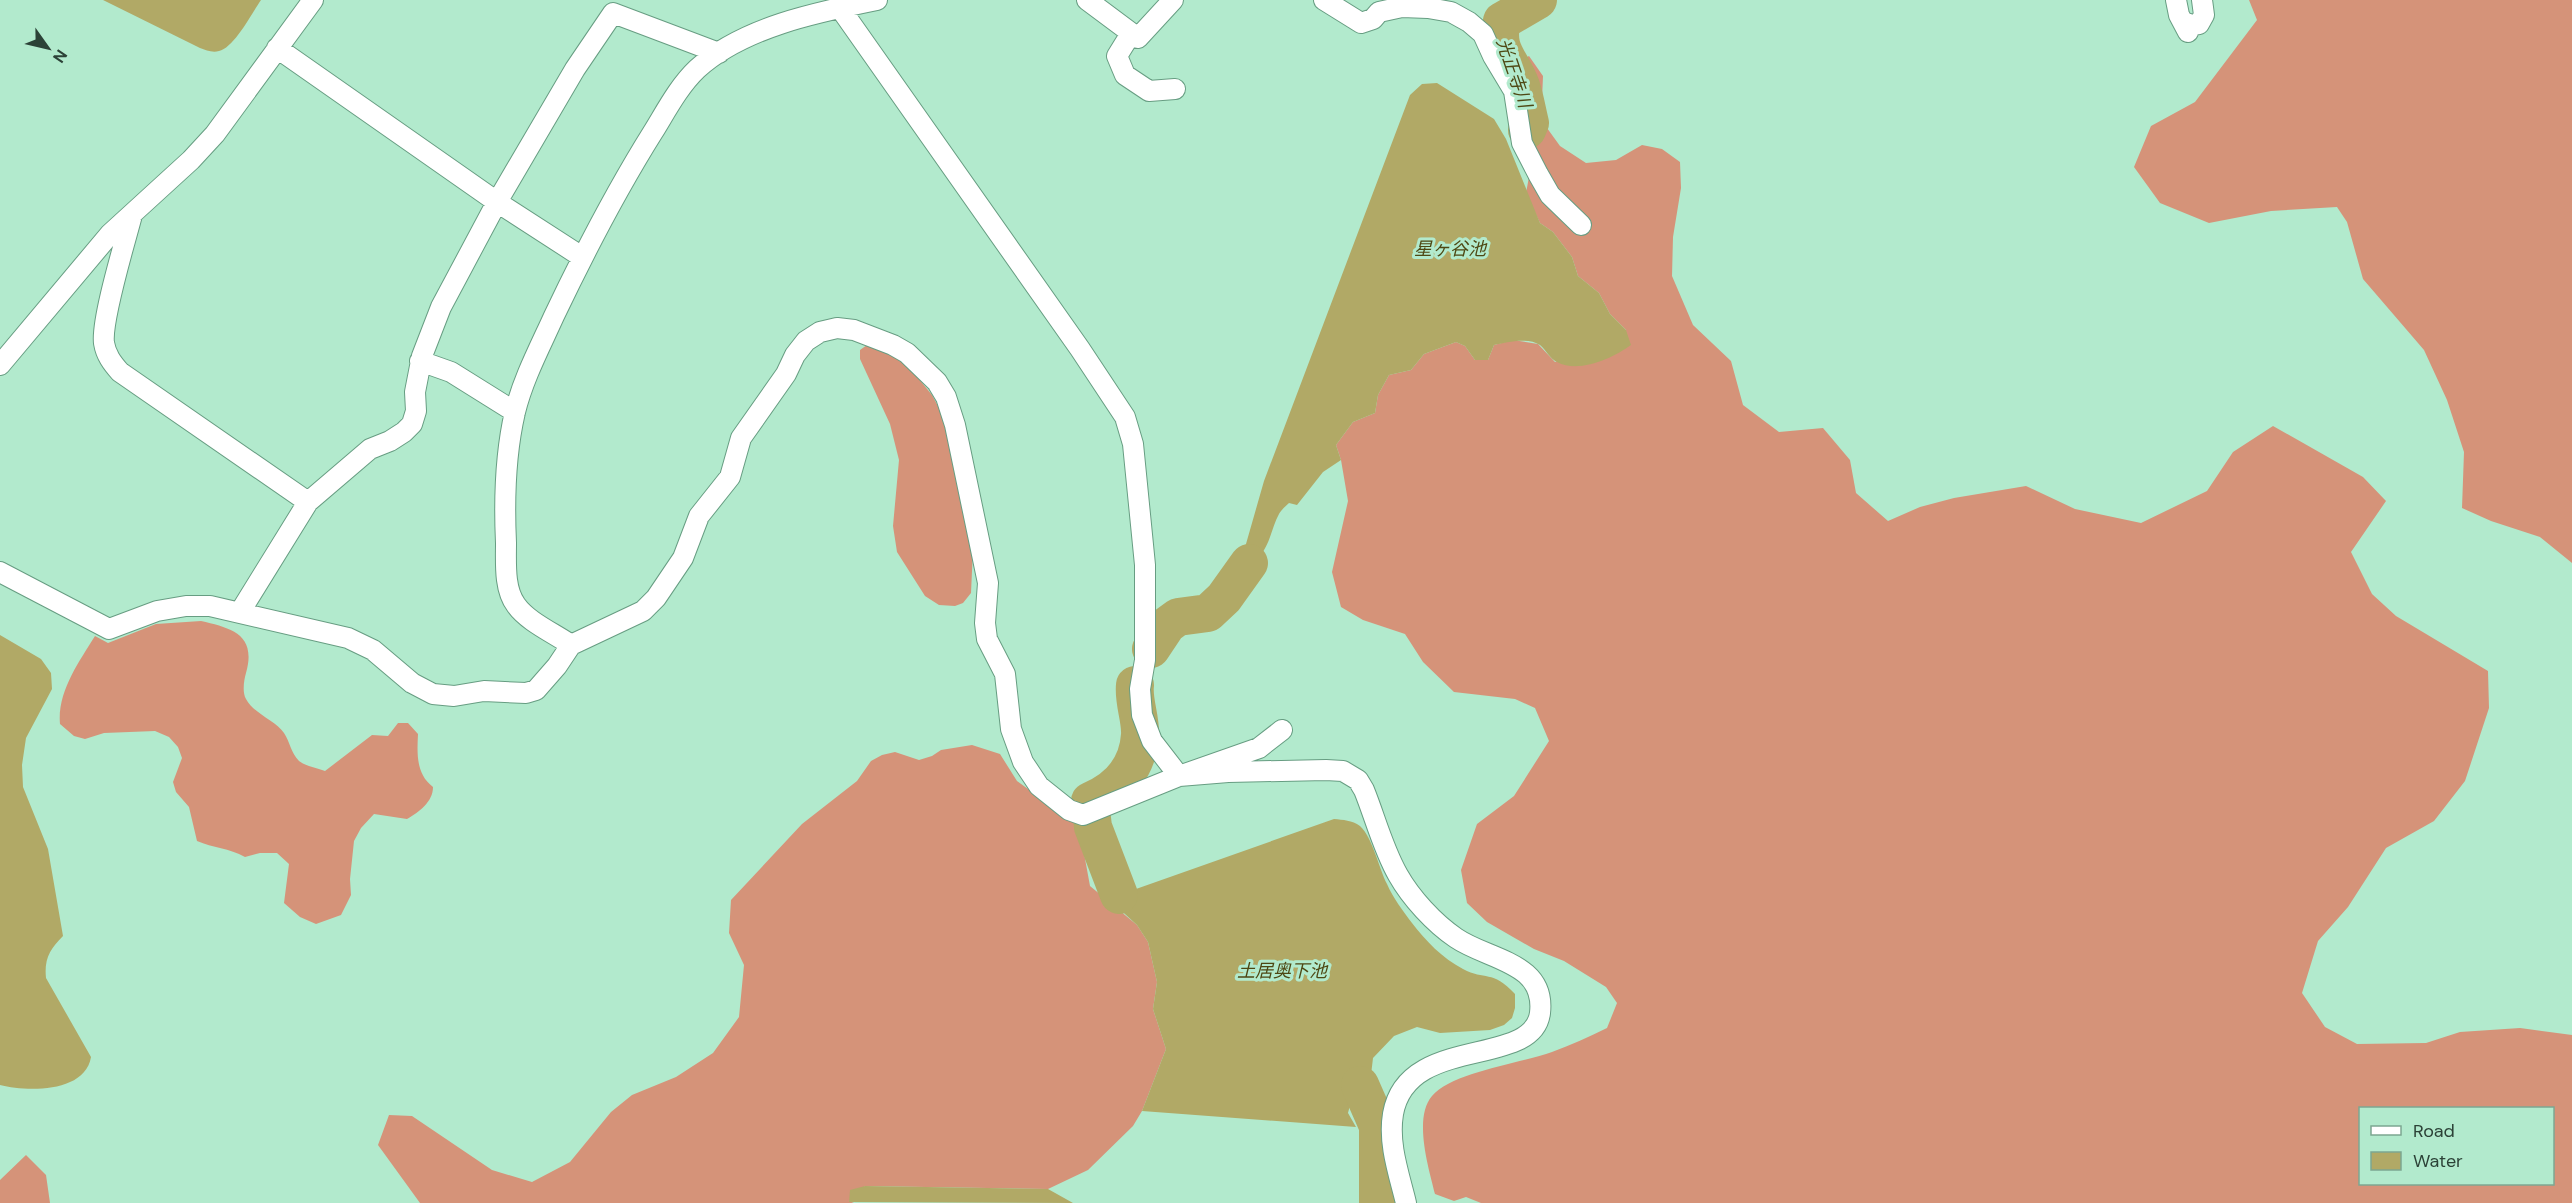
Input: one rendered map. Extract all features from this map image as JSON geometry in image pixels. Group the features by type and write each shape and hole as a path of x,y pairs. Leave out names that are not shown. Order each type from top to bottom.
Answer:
{"street":[{"path":"3,358 110,234 191,160 215,134 313,0"},
{"path":"572,645 526,615 516,605 510,591 506,567 508,449 515,412 529,369 582,257 630,170 678,94 697,70 740,39 840,8 877,0"},
{"path":"1088,0 1130,35 1138,38 1173,0"},
{"path":"1324,0 1361,23 1372,19 1386,6 1451,12 1469,22 1483,34 1514,91 1522,143 1527,153 1550,195 1581,225"},
{"path":"2176,0 2186,27 2199,24 2204,15 2202,0"},
{"path":"840,8 1080,349 1125,417 1133,444 1145,565 1145,660 1140,689 1142,715 1152,741 1179,776"},
{"path":"240,612 308,501 370,449 390,441 412,424 416,411 420,361 441,307 497,202 575,69 613,13 719,53"},
{"path":"1130,35 1117,56 1125,75 1149,92 1175,89"},
{"path":"277,48 497,202 582,257"},
{"path":"132,215 106,321 104,341 109,358 120,372 308,501"},
{"path":"0,572 110,629 158,610 186,606 210,606 348,638 373,650 411,683 434,694 454,696 484,691 526,693 536,690 572,645 643,611 656,598 683,558 699,516 730,477 741,438 786,374 795,355 806,341 820,332 837,328 854,330 907,353 937,382 946,397 956,425 988,583 985,623 987,639 1005,674 1011,729 1023,762 1038,786 1069,810 1092,812 1179,776 1259,748 1282,730"},
{"path":"420,361 451,372 515,412"},
{"path":"1179,776 1228,772 1343,771 1358,780 1364,790 1397,874 1416,900 1455,937 1479,952 1506,961 1522,970 1535,983 1541,1000 1539,1018 1526,1034 1513,1044 1441,1060 1414,1077 1400,1093 1393,1113 1391,1142 1406,1203"}],"shaded area":[{"path":"2249,0 2572,0 2572,563 2540,537 2491,521 2462,508 2464,452 2447,400 2424,350 2363,279 2347,222 2337,207 2271,211 2209,223 2160,203 2134,167 2151,126 2195,102 2257,20"},
{"path":"1529,56 1543,76 1542,100 1547,128 1560,146 1586,163 1616,160 1642,145 1662,149 1680,162 1681,188 1673,237 1672,276 1693,325 1731,361 1743,405 1779,432 1823,428 1850,460 1856,493 1888,521 1920,507 1954,498 2026,486 2075,509 2141,523 2207,491 2233,452 2273,426 2363,477 2386,501 2351,552 2372,594 2396,616 2488,671 2489,708 2465,781 2434,821 2386,848 2348,907 2318,941 2302,993 2325,1027 2357,1044 2426,1043 2460,1032 2520,1028 2572,1035 2572,1203 1481,1203 1466,1197 1454,1201 1435,1194 1426,1158 1423,1130 1426,1106 1432,1096 1442,1088 1471,1074 1552,1052 1607,1028 1617,1003 1606,987 1564,961 1534,949 1487,922 1467,903 1461,870 1477,824 1514,796 1549,741 1535,708 1515,699 1454,692 1423,662 1405,634 1363,620 1341,607 1332,572 1348,501 1336,445 1353,422 1375,413 1378,395 1389,375 1411,370 1424,354 1456,342 1465,346 1475,360 1488,360 1494,345 1513,340 1538,344 1555,362 1626,330 1610,314 1599,293 1578,276 1572,257 1553,232 1540,223 1526,193 1534,150 1534,120 1516,63"},
{"path":"867,345 884,350 910,368 932,395 947,423 973,549 971,593 963,603 955,606 939,605 925,596 897,552 893,526 899,460 890,424 860,359 860,350"},
{"path":"201,621 231,630 245,641 248,649 244,686 246,699 254,709 280,728 294,755 302,763 325,771 372,735 388,736 398,723 408,723 418,734 419,763 423,776 433,787 431,797 420,810 407,819 374,814 361,828 354,841 350,879 351,895 341,915 316,924 300,917 284,903 289,864 277,853 260,853 245,857 197,841 189,807 176,792 173,782 182,758 178,747 169,737 155,731 104,733 85,739 74,736 60,724 62,700 70,678 95,636 108,643 156,624"},
{"path":"972,745 1000,754 1017,781 1079,826 1090,886 1137,925 1148,942 1157,982 1153,1009 1166,1049 1142,1111 1133,1126 1088,1170 1048,1189 865,1186 849,1201 854,1203 420,1203 378,1145 389,1115 412,1116 492,1170 532,1182 570,1162 611,1112 632,1095 676,1077 713,1053 739,1017 744,965 729,933 731,900 802,824 857,781 871,761 882,755 895,752 919,760 941,750"},
{"path":"26,1155 46,1175 50,1203 0,1203 0,1180"}],"water":[{"path":"103,0 261,0 231,44 214,52 200,48"},
{"name":"星ヶ谷池","path":"1437,83 1494,119 1506,139 1540,223 1553,232 1572,257 1578,276 1599,293 1610,314 1626,330 1631,345 1595,363 1575,366 1557,362 1540,345 1530,341 1494,345 1488,360 1475,360 1465,346 1456,342 1424,354 1411,370 1389,375 1378,395 1375,413 1353,422 1336,445 1341,460 1323,472 1297,505 1289,503 1282,510 1265,549 1256,560 1249,563 1244,551 1264,481 1410,95 1422,84"},
{"path":"0,635 41,659 51,673 52,689 26,738 22,765 23,787 48,849 63,936 49,955 46,978 91,1057 86,1069 78,1078 67,1084 39,1089 0,1085"},
{"name":"土居奥下池","path":"1334,819 1354,823 1365,831 1389,889 1417,930 1435,949 1463,969 1500,981 1515,994 1512,1018 1504,1025 1490,1030 1440,1033 1417,1027 1394,1036 1373,1058 1371,1075 1359,1087 1351,1101 1348,1113 1356,1127 1142,1111 1166,1049 1153,1009 1157,982 1148,942 1137,925 1114,904 1119,895"},
{"path":"865,1186 1048,1189 1073,1203 849,1202 850,1190"}],"waterway":[{"name":"光正寺川","path":"1527,130 1530,123 1524,95 1502,48 1500,31 1502,21 1538,0"},
{"path":"1151,649 1167,625 1178,617 1208,613 1224,598 1249,563"},
{"path":"1119,895 1093,827 1090,801 1118,784 1135,758 1140,735 1135,685"},
{"path":"1360,1085 1378,1126 1378,1203"}]}
